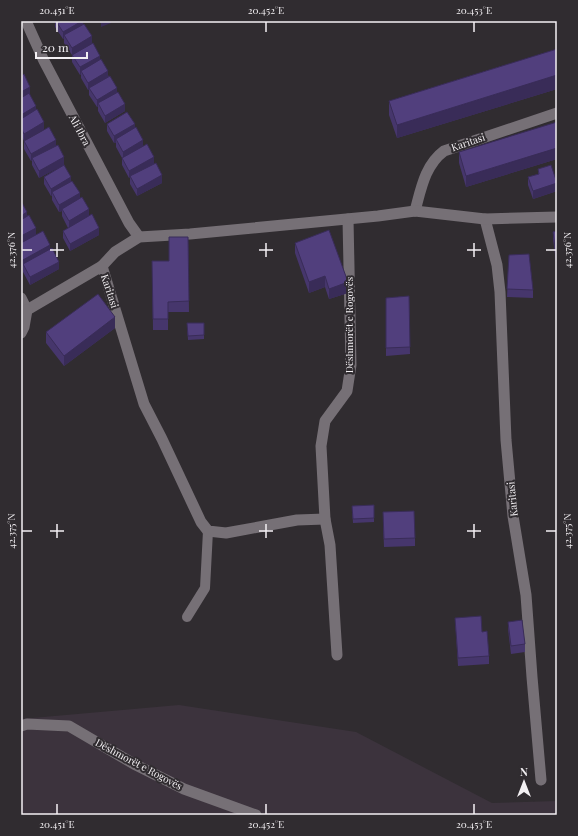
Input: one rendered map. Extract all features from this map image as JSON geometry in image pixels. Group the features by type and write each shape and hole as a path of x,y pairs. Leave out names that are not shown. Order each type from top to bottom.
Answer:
{"street":[{"name":"Ali Ibra","path":"26,21 44,61 129,223 139,237"},
{"name":"Karitasi","path":"415,211 428,169 437,156 444,151 557,113"},
{"name":"Karitasi","path":"208,531 201,522 144,404 102,266 115,252 139,237 190,234 378,216 415,211 485,219 557,217"},
{"name":"Dëshmorët e Rogovës","path":"337,655 330,545 325,519 321,446 325,421 347,391 351,364 348,219"},
{"name":"Karitasi","path":"485,219 497,265 500,292 506,440 513,516 526,595 541,780"},
{"path":"27,310 102,266"},
{"path":"21,298 27,310 24,327 21,333"},
{"path":"208,531 226,533 297,520 325,519"},
{"name":"Dëshmorët e Rogovës","path":"21,726 27,724 69,726 134,764 184,789 256,815"}],"lane":[{"path":"187,617 205,588 208,531"}],"shaded area":[{"path":"179,705 356,732 492,803 557,801 557,815 21,815 21,719"}],"building":[{"path":"56,21 82,21 63,32"},
{"path":"84,24 92,36 72,48 64,35"},
{"path":"93,43 100,56 80,67 72,55"},
{"path":"557,49 557,75 397,125 389,101"},
{"path":"101,59 108,71 88,83 81,71"},
{"path":"24,74 30,87 21,92 21,76"},
{"path":"110,76 117,88 97,100 89,88"},
{"path":"118,92 125,104 105,116 98,103"},
{"path":"29,93 36,106 21,115 21,98"},
{"path":"37,109 44,122 24,134 21,128 21,119"},
{"path":"127,112 135,124 114,136 107,124"},
{"path":"557,122 557,148 466,176 459,152"},
{"path":"49,127 56,140 31,154 24,141"},
{"path":"136,127 143,140 123,152 116,139"},
{"path":"147,144 154,157 129,171 122,158"},
{"path":"58,145 64,157 39,171 32,158"},
{"path":"156,163 162,175 137,189 130,176"},
{"path":"64,165 71,177 51,189 44,177"},
{"path":"551,165 557,183 533,191 528,177 539,174 538,169"},
{"path":"72,181 80,193 59,205 52,192"},
{"path":"82,197 89,209 69,221 62,209"},
{"path":"21,201 27,212 21,216"},
{"path":"92,214 99,228 70,244 63,231"},
{"path":"29,215 36,228 21,236 21,220"},
{"path":"329,230 348,282 329,289 325,276 309,282 295,243"},
{"path":"43,231 50,245 21,261 21,243"},
{"path":"557,231 557,262 553,232"},
{"path":"169,237 188,237 189,301 168,302 168,319 153,319 152,261 169,261"},
{"path":"52,248 59,262 30,277 23,264"},
{"path":"529,254 533,290 507,289 509,255"},
{"path":"98,294 115,317 64,356 46,332"},
{"path":"409,296 410,347 386,348 386,298"},
{"path":"187,323 204,323 204,335 188,336"},
{"path":"374,505 374,518 353,519 352,506"},
{"path":"414,511 415,538 384,539 383,512"},
{"path":"481,616 482,632 487,631 489,656 458,658 455,618"},
{"path":"522,620 525,644 511,646 508,622"}]}
